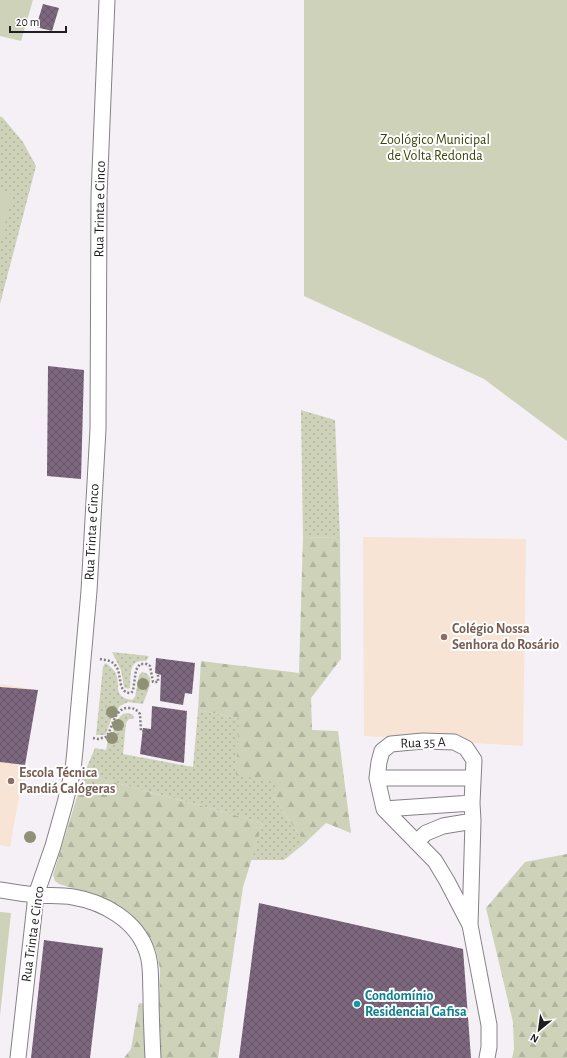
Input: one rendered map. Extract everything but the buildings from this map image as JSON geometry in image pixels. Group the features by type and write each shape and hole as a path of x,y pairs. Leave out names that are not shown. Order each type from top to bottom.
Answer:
{"street":[{"name":"Rua Trinta e Cinco","path":"18,1058 36,895 53,846 73,770 84,657 98,429 100,196 107,0"},
{"name":"Rua 35 A","path":"470,925 435,861 384,809 377,778 382,751 391,744 423,741 454,742 466,748 474,760 470,925 489,1025 489,1047 487,1058"},
{"path":"377,778 473,778"},
{"path":"384,809 472,803"},
{"path":"416,842 426,833 443,826 473,821"},
{"path":"0,890 36,895 71,897 97,904 118,914 132,926 139,935 147,952 149,961 153,1058"}],"path":[{"path":"84,657 108,660 115,664 119,672 123,690 128,693 133,691 136,670 140,664 147,664 150,666 153,682 158,682 158,674"},
{"path":"77,736 98,739 106,737 111,730 117,715 126,708 134,709 140,714 141,731 143,731"}],"shaded area":[{"name":"Colégio Nossa Senhora do Rosário","path":"363,537 526,539 523,746 364,736"},
{"name":"Escola Técnica Pandiá Calógeras","path":"0,684 38,690 10,847 0,845"}],"green space":[{"path":"0,0 33,0 21,41 0,36"},
{"name":"Zoológico Municipal de Volta Redonda","path":"304,0 567,0 567,441 484,379 304,296"},
{"path":"0,116 23,142 36,166 0,304"},
{"path":"0,191 13,194 0,244"},
{"path":"301,410 335,420 340,538 303,537"},
{"path":"303,537 340,538 341,659 311,698 312,730 338,731 351,833 326,823 305,843 273,797 276,782 236,775 239,718 198,710 201,661 299,673"},
{"path":"112,652 149,656 146,661 140,661 133,665 130,688 128,689 124,687 121,670"},
{"path":"105,663 115,672 119,693 121,696 132,700 135,697 139,675 142,672 147,674 149,677 150,685 143,704 128,702 120,706 112,717 106,734 96,735 103,667"},
{"path":"198,710 295,729 273,797 305,843 284,860 251,860 263,823 84,774 95,748 106,750 108,741 112,736 117,721 125,713 129,713 134,717 133,719 129,719 126,723 123,754 193,767"},
{"path":"84,774 263,823 243,887 218,1058 161,1058 159,1004 160,969 156,951 149,937 137,922 107,900 59,884 55,881 53,875"},
{"path":"567,854 567,1058 512,1058 514,1049 513,1022 486,908 525,862"},
{"path":"0,912 11,913 0,1016"},
{"path":"139,1003 144,1004 145,1058 124,1058 131,1049"}],"place":[{"name":"Colégio Nossa Senhora do Rosário","path":"444,637"},
{"name":"Escola Técnica Pandiá Calógeras","path":"11,781"},
{"name":"Condomínio Residencial Gafisa","path":"357,1004"}]}
